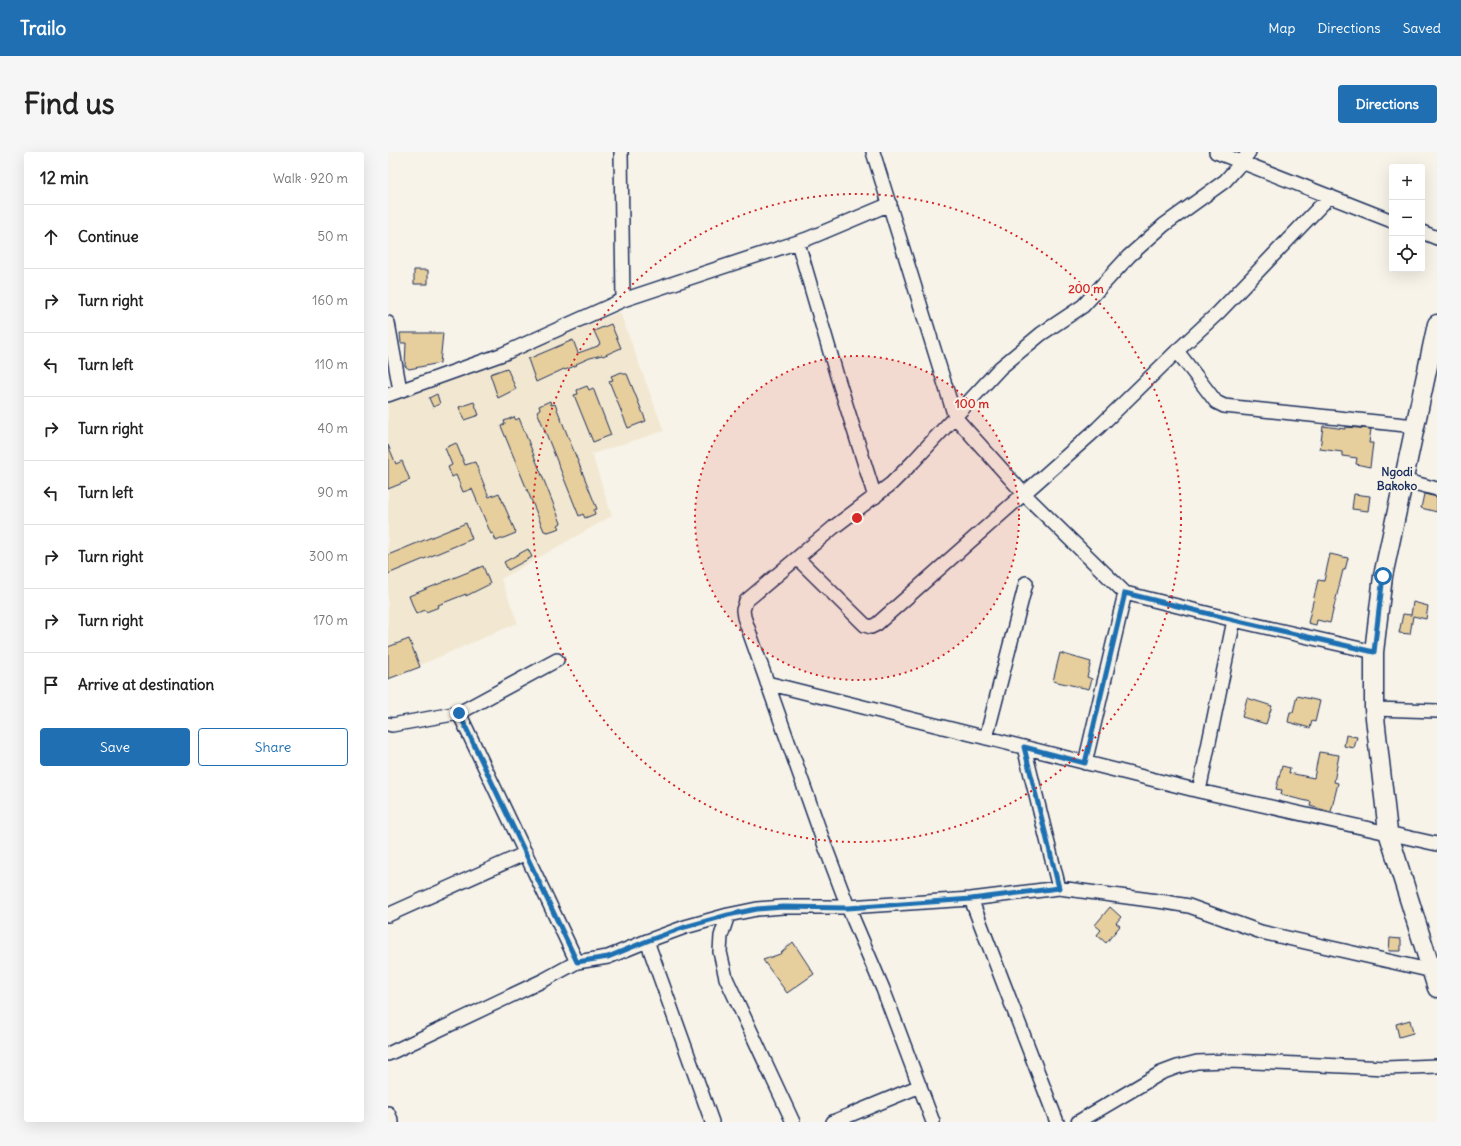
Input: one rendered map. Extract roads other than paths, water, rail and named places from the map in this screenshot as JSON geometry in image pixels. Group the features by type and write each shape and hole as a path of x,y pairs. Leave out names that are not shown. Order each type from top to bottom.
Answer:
{"main road":[{"path":"1437,324 1383,576 1374,652 1374,709 1388,832 1434,971 1437,988"}],"street":[{"path":"621,152 622,300"},
{"path":"873,152 955,416 1024,494 1125,593 1374,652"},
{"path":"1216,152 1246,157 1330,196 1389,220"},
{"path":"933,1122 884,989 848,908 825,846 744,616 744,605 751,597 834,527 891,484 1000,368 1041,334 1083,306 1092,298 1129,256 1164,225 1225,181 1246,157"},
{"path":"797,558 865,626 871,627 876,624 1098,428 1219,312 1330,196"},
{"path":"388,324 394,393 503,354 622,300 798,243 890,204"},
{"path":"1425,233 1437,238"},
{"path":"798,243 837,376 875,497"},
{"path":"1177,351 1216,402 1224,406 1415,426"},
{"path":"1403,480 1437,489"},
{"path":"986,738 1026,583"},
{"path":"1085,763 1125,593"},
{"path":"1198,791 1234,620"},
{"path":"388,724 392,725 459,713 556,660"},
{"path":"768,683 1198,791 1437,844"},
{"path":"1374,709 1437,711"},
{"path":"459,713 577,962"},
{"path":"1024,747 1059,888"},
{"path":"388,915 526,853"},
{"path":"388,1054 544,980 577,962 608,957 685,927 728,915 757,909 783,907 848,908 971,899 1059,888 1189,906 1260,932 1434,971"},
{"path":"971,899 1057,1122"},
{"path":"728,915 721,936 720,952 726,978 793,1122"},
{"path":"647,941 712,1122"},
{"path":"1078,1122 1161,1073 1197,1062 1230,1061 1386,1068 1437,1066"},
{"path":"833,1122 920,1086"},
{"path":"388,1112 392,1122"}],"district":[{"name":"Ngodi Bakoko","path":"1397,478"}]}
